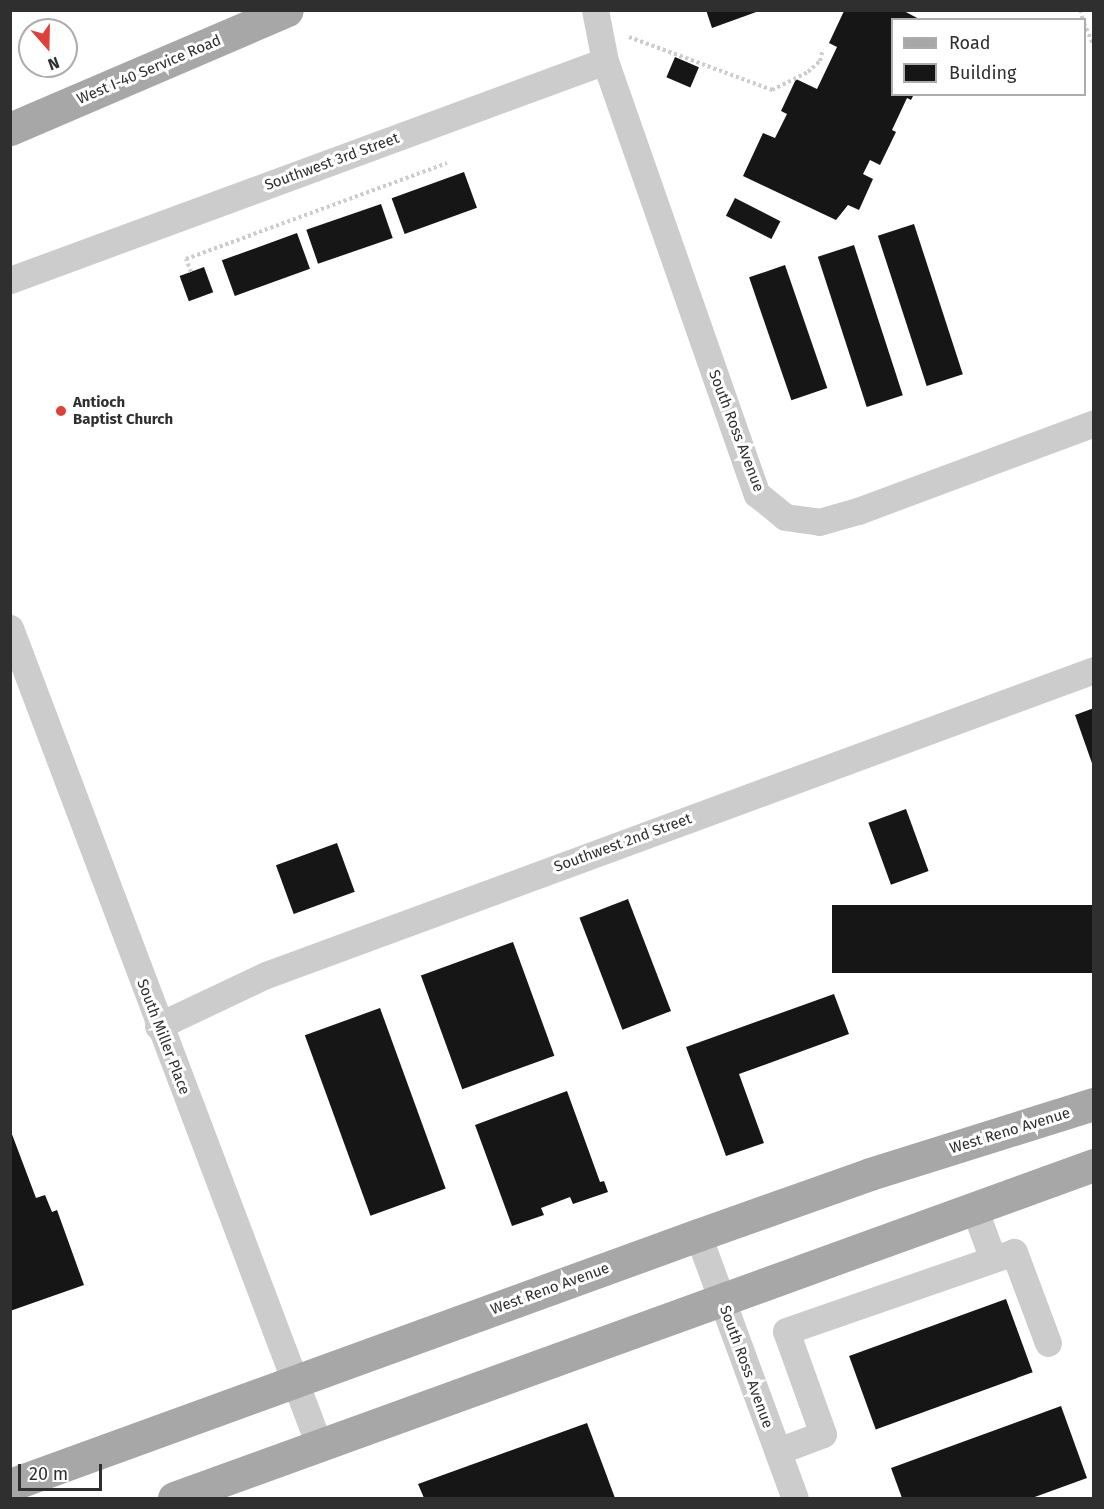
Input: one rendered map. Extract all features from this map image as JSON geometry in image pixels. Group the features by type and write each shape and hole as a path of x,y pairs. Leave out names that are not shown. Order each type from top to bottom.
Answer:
{"main road":[{"name":"West I-40 Service Road","path":"10,129 287,10"},
{"name":"West Reno Avenue","path":"10,1485 870,1174 1094,1104"},
{"path":"174,1498 1094,1165"}],"street":[{"path":"596,22 605,61"},
{"name":"Southwest 3rd Street","path":"10,280 605,61"},
{"name":"South Ross Avenue","path":"605,61 757,494 785,517 819,522 858,511 1094,423"},
{"name":"South Miller Place","path":"10,628 158,1026 320,1445"},
{"name":"Southwest 2nd Street","path":"158,1026 266,975 1094,670"},
{"path":"974,1208 993,1259"},
{"name":"South Ross Avenue","path":"698,1235 795,1498"},
{"path":"778,1451 823,1434 786,1331 1014,1252 1048,1343"}],"path":[{"path":"596,22 772,90 808,72 820,61 823,49"},
{"path":"1086,26 1094,47"},
{"path":"191,272 186,259 447,163"}],"building":[{"path":"706,10 759,10 759,11 712,28"},
{"path":"902,10 917,18 891,18 891,96 913,96 911,100 907,98 892,130 896,132 880,165 870,160 863,174 873,179 859,210 848,205 836,220 743,176 763,133 775,138 787,114 781,111 796,79 817,89 837,47 829,43 844,11"},
{"path":"675,57 699,67 690,87 666,77"},
{"path":"464,172 477,208 405,234 392,198"},
{"path":"735,198 780,221 771,239 726,216"},
{"path":"381,204 393,238 318,264 306,230"},
{"path":"914,224 963,374 927,386 878,236"},
{"path":"297,233 310,269 235,296 222,260"},
{"path":"854,245 903,395 867,407 818,257"},
{"path":"785,265 827,388 791,400 749,277"},
{"path":"204,267 213,292 189,301 180,276"},
{"path":"1094,708 1094,766 1093,766 1075,715"},
{"path":"906,809 929,871 891,885 868,823"},
{"path":"337,843 355,892 294,914 276,865"},
{"path":"628,899 671,1011 622,1030 579,918"},
{"path":"832,905 1094,905 1094,973 832,973"},
{"path":"513,942 554,1056 462,1089 421,976"},
{"path":"834,994 849,1034 739,1074 764,1143 726,1156 686,1047"},
{"path":"380,1008 446,1188 370,1216 305,1035"},
{"path":"567,1091 600,1182 604,1181 608,1192 573,1204 570,1197 541,1208 544,1215 512,1226 475,1125"},
{"path":"10,1129 36,1198 45,1195 52,1212 57,1210 84,1285 10,1311"},
{"path":"1006,1299 1033,1372 876,1429 849,1356"},
{"path":"1061,1406 1087,1478 1032,1498 902,1498 891,1468"},
{"path":"587,1423 615,1498 424,1498 418,1484"}],"place":[{"name":"Antioch Baptist Church","path":"61,411"}]}
